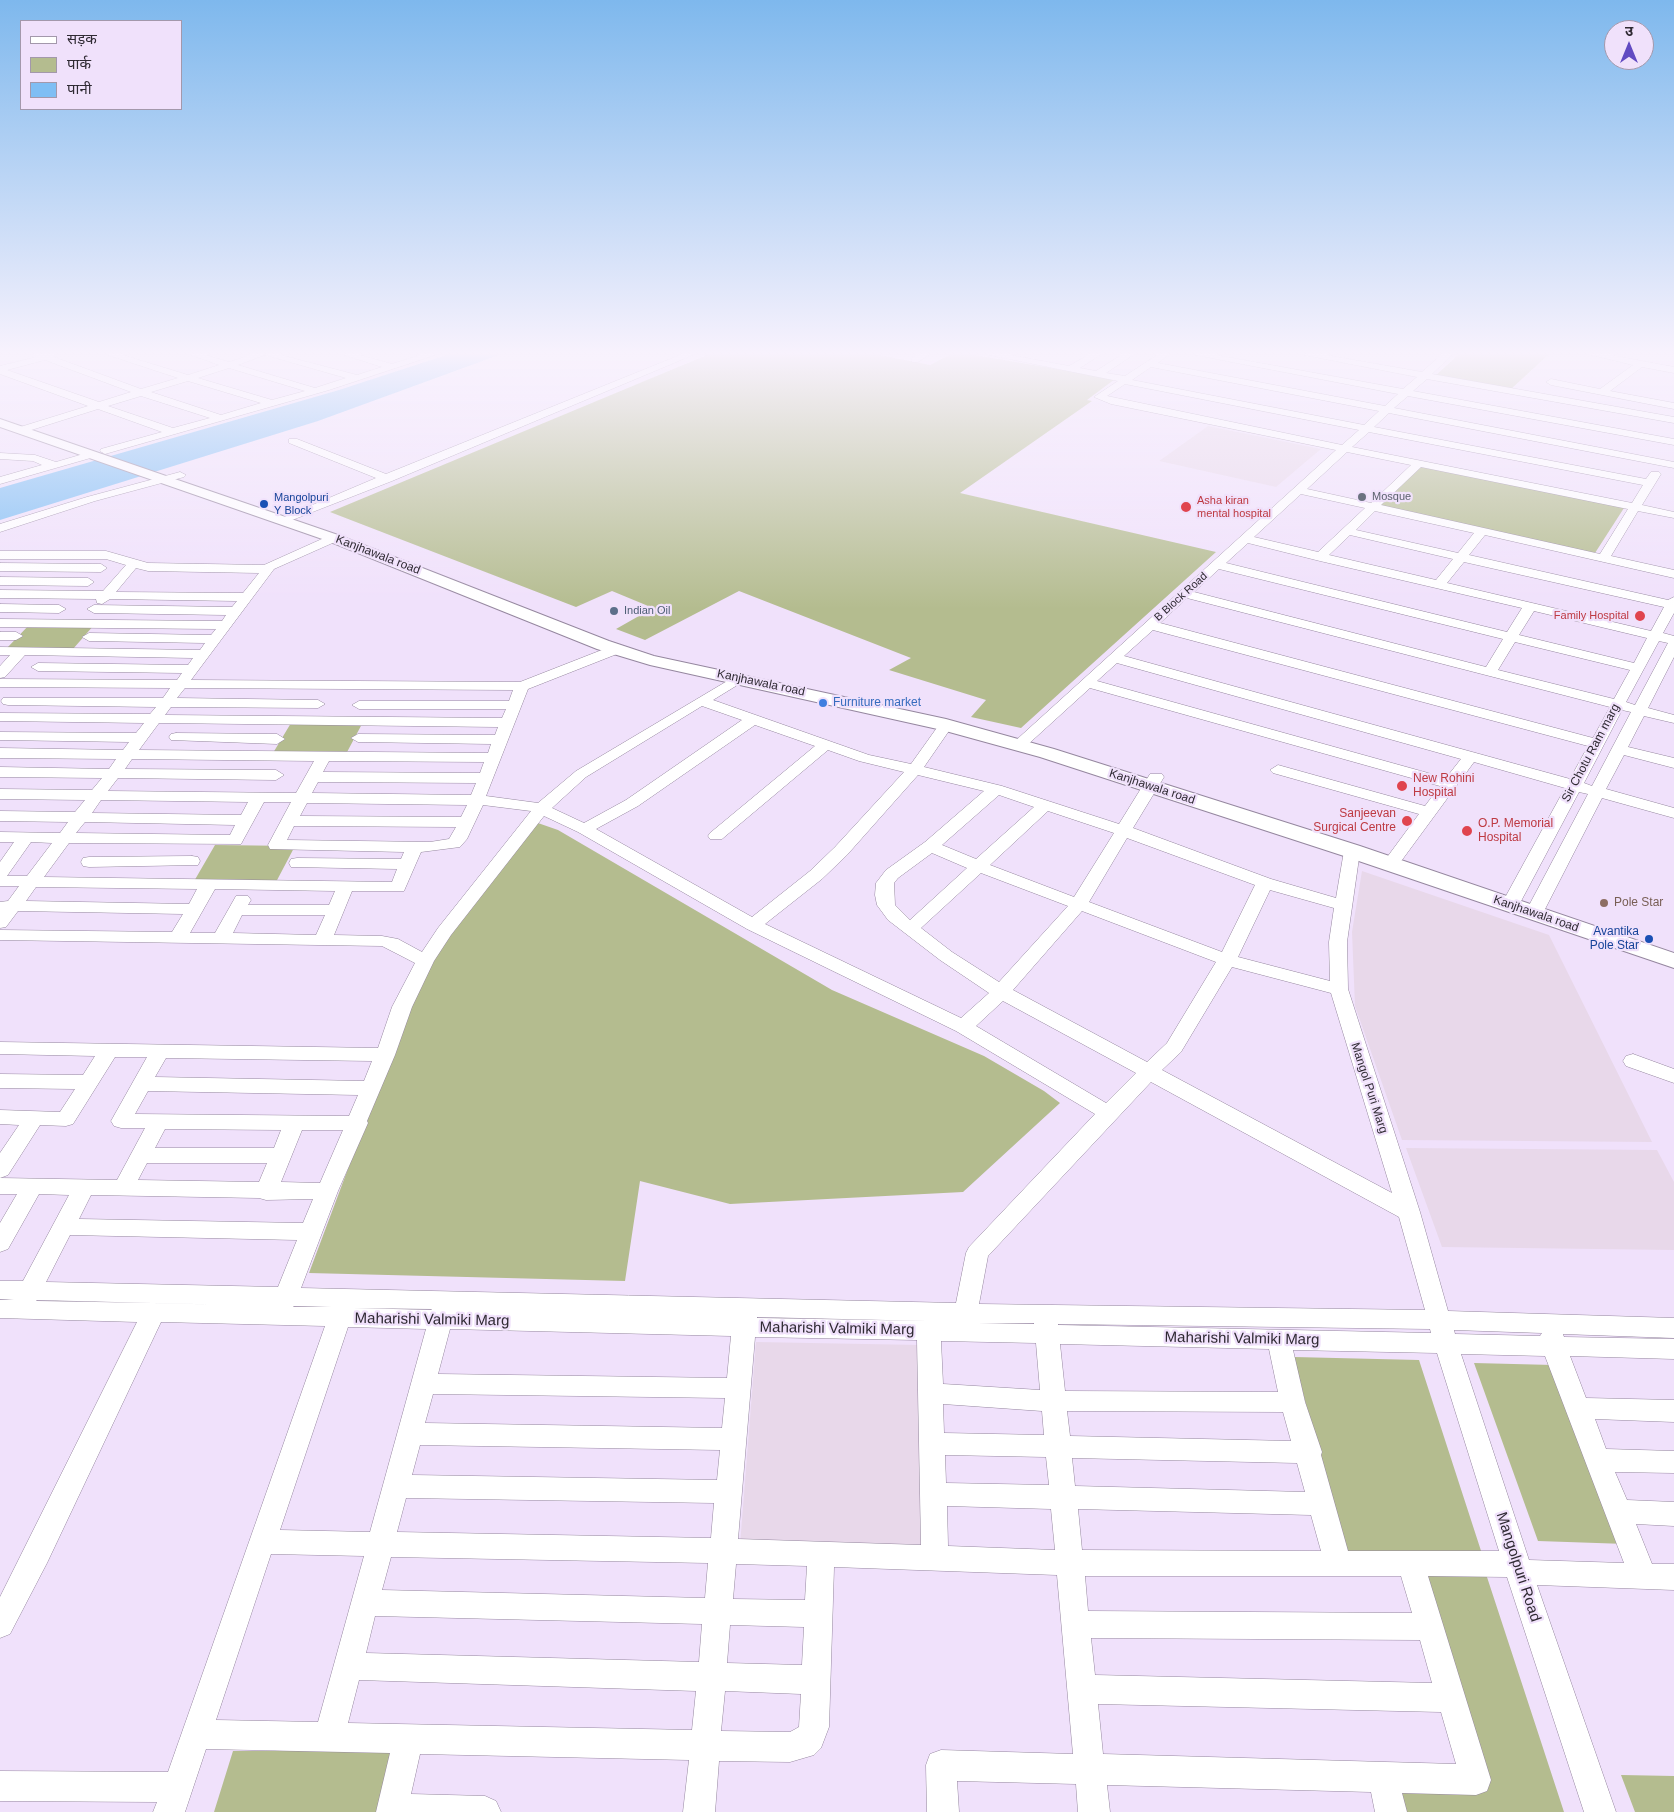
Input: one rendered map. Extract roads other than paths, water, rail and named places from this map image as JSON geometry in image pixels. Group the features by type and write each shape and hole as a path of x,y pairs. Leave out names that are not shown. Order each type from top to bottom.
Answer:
{"main road":[{"name":"Kanjhawala road","path":"57,440 289,518 402,553 618,649 650,660 739,678 1023,742"},
{"name":"Kanjhawala road","path":"289,518 333,538 554,620 656,654 1023,742 1396,856 1513,901"},
{"name":"Kanjhawala road","path":"1153,782 1352,851 1674,949"},
{"name":"Kanjhawala road","path":"1538,909 1674,961"}],"street":[{"path":"0,482 53,465 101,454 144,440"},
{"path":"289,518 483,440"},
{"path":"1299,440 1418,464 1649,484"},
{"name":"B Block Road","path":"1023,742 1355,440"},
{"path":"1410,440 1529,473 1634,507 1674,515"},
{"path":"1543,440 1674,465"},
{"path":"1529,473 1558,440"},
{"path":"1604,558 1674,443 1656,440"},
{"path":"293,441 388,479"},
{"path":"0,450 24,457"},
{"path":"0,456 35,458 53,465"},
{"path":"1320,557 1371,506 1418,464"},
{"path":"0,534 97,502 166,475"},
{"path":"1298,490 1674,574"},
{"path":"0,528 91,499 116,494"},
{"path":"1346,531 1673,603"},
{"path":"1438,584 1482,531"},
{"path":"0,923 6,906 31,882 268,569 280,560 333,538"},
{"path":"1245,539 1674,642"},
{"path":"0,555 112,556 133,564 268,569"},
{"path":"76,594 112,556"},
{"path":"81,624 133,564"},
{"path":"1216,565 1637,668"},
{"path":"0,567 101,568"},
{"path":"0,581 88,582"},
{"path":"0,594 246,597"},
{"path":"1185,594 1618,703 1674,719"},
{"name":"Sir Chotu Ram marg","path":"1513,901 1573,785 1673,603"},
{"path":"1490,671 1530,606"},
{"path":"0,608 59,610"},
{"path":"94,609 236,611"},
{"path":"0,623 225,625"},
{"path":"1,650 29,623"},
{"path":"77,651 99,624"},
{"path":"1151,625 1596,743"},
{"path":"0,636 16,636"},
{"path":"89,636 214,639"},
{"name":"Sir Chotu Ram marg","path":"1538,909 1640,710 1666,675 1674,642"},
{"path":"0,683 522,686 618,649"},
{"path":"1,650 203,654"},
{"path":"2,669 22,651"},
{"path":"4,705 53,651"},
{"path":"1115,658 1674,813"},
{"path":"38,667 192,669"},
{"path":"283,1306 327,1191 358,1123 369,1088 385,1055 402,1007 425,961 444,932 541,809 581,774 739,678"},
{"path":"1087,683 1449,784"},
{"path":"324,756 276,845 446,846 459,839 477,800 522,686"},
{"path":"701,701 864,758 916,768 996,789 1125,831 1265,883 1343,905"},
{"path":"4,705 166,702 318,704"},
{"path":"359,705 514,706"},
{"path":"139,738 0,735 7,717 508,723"},
{"path":"163,755 189,719"},
{"path":"584,829 632,804 754,719"},
{"path":"268,756 288,720"},
{"path":"349,757 367,721"},
{"path":"753,925 841,851 916,768 946,725"},
{"path":"176,737 277,739"},
{"path":"358,738 501,740"},
{"path":"716,836 825,745"},
{"path":"1620,748 1674,763"},
{"path":"0,753 493,758"},
{"path":"1396,856 1470,757"},
{"path":"1278,770 1430,812"},
{"path":"0,772 276,775"},
{"path":"313,777 486,778"},
{"path":"963,1027 1002,992 1078,905 1125,831 1153,782"},
{"path":"996,789 931,846 892,874 886,883 884,895 886,905 894,916 946,956 1002,992 1410,1212"},
{"path":"0,794 477,800 503,802 541,809 584,829 753,925 963,1027 1108,1113"},
{"path":"0,837 235,840 259,797"},
{"path":"910,930 977,866 1046,805"},
{"path":"0,816 246,820"},
{"path":"289,820 467,822"},
{"path":"0,874 5,860 26,837"},
{"path":"178,884 205,840"},
{"path":"286,885 306,845"},
{"path":"0,881 398,887 416,846"},
{"path":"931,846 1078,905 1228,960 1339,989"},
{"name":"Mangol Puri Marg","path":"1352,851 1338,942 1339,989 1351,1033 1410,1212 1442,1332"},
{"path":"89,862 192,861"},
{"path":"297,863 408,864"},
{"path":"966,1322 977,1253 1108,1113 1174,1047 1228,960 1265,883"},
{"path":"178,938 208,884"},
{"path":"222,938 251,885"},
{"path":"323,940 346,886"},
{"path":"6,906 194,909"},
{"path":"237,910 336,910"},
{"path":"0,935 382,941 392,943 425,961"},
{"path":"0,1048 385,1055"},
{"path":"0,1117 66,1119 109,1050"},
{"path":"160,1051 121,1121 358,1123"},
{"path":"1633,1061 1674,1076"},
{"path":"0,1081 89,1082"},
{"path":"142,1084 369,1088"},
{"path":"0,1170 7,1149 34,1118"},
{"path":"123,1188 159,1121"},
{"path":"266,1192 295,1122"},
{"path":"141,1155 281,1156"},
{"path":"0,1186 266,1192 327,1191"},
{"path":"3,1231 32,1187"},
{"path":"17,1303 64,1227 84,1188"},
{"path":"64,1227 312,1232"},
{"name":"Maharishi Valmiki Marg","path":"0,1290 17,1303 154,1312 283,1306"},
{"name":"Maharishi Valmiki Marg","path":"17,1303 342,1307 1442,1332 1552,1336 1674,1349"},
{"path":"0,1786 173,1800 342,1307"},
{"path":"329,1737 425,1384 443,1310"},
{"path":"0,1624 37,1554 154,1312"},
{"path":"699,1812 745,1317"},
{"name":"Maharishi Valmiki Marg","path":"745,1317 929,1331 966,1322"},
{"path":"1046,1324 1074,1624 1094,1812"},
{"name":"Maharishi Valmiki Marg","path":"1046,1324 1279,1340 1442,1332"},
{"name":"Maharishi Valmiki Marg","path":"1552,1336 1674,1328"},
{"path":"929,1331 935,1558"},
{"name":"Mangolpuri Road","path":"1442,1332 1518,1568 1600,1812"},
{"path":"1552,1336 1644,1576"},
{"path":"1279,1340 1293,1402 1309,1452 1338,1564"},
{"path":"425,1384 738,1388"},
{"path":"930,1394 1054,1400 1293,1402"},
{"path":"1578,1408 1674,1411"},
{"path":"411,1434 734,1439"},
{"path":"932,1444 1309,1452"},
{"path":"1598,1460 1674,1462"},
{"path":"397,1486 728,1492"},
{"path":"933,1494 1323,1504"},
{"path":"1619,1512 1674,1514"},
{"path":"261,1542 723,1551 1069,1563 1411,1564 1674,1577"},
{"path":"196,1734 790,1747 803,1744 810,1737 814,1727 821,1554"},
{"path":"943,1812 941,1765 1476,1780 1411,1564"},
{"path":"366,1603 818,1614"},
{"path":"1074,1624 1431,1627"},
{"path":"348,1666 816,1680"},
{"path":"1082,1689 1452,1698"},
{"path":"409,1738 392,1810 485,1812"},
{"path":"1383,1777 1391,1812"}],"water":[{"path":"168,440 258,440 0,520 0,488"}],"place":[{"name":"Mosque","path":"1362,497"},
{"name":"Mangolpuri Y Block","path":"264,504"},
{"name":"Asha kiran mental hospital","path":"1186,507"},
{"name":"Indian Oil","path":"614,611"},
{"name":"Family Hospital","path":"1640,616"},
{"name":"Furniture market","path":"823,703"},
{"name":"New Rohini Hospital","path":"1402,786"},
{"name":"Sanjeevan Surgical Centre","path":"1407,821"},
{"name":"O.P. Memorial Hospital","path":"1467,831"},
{"name":"Pole Star","path":"1604,903"},
{"name":"Avantika Pole Star","path":"1649,939"}]}
